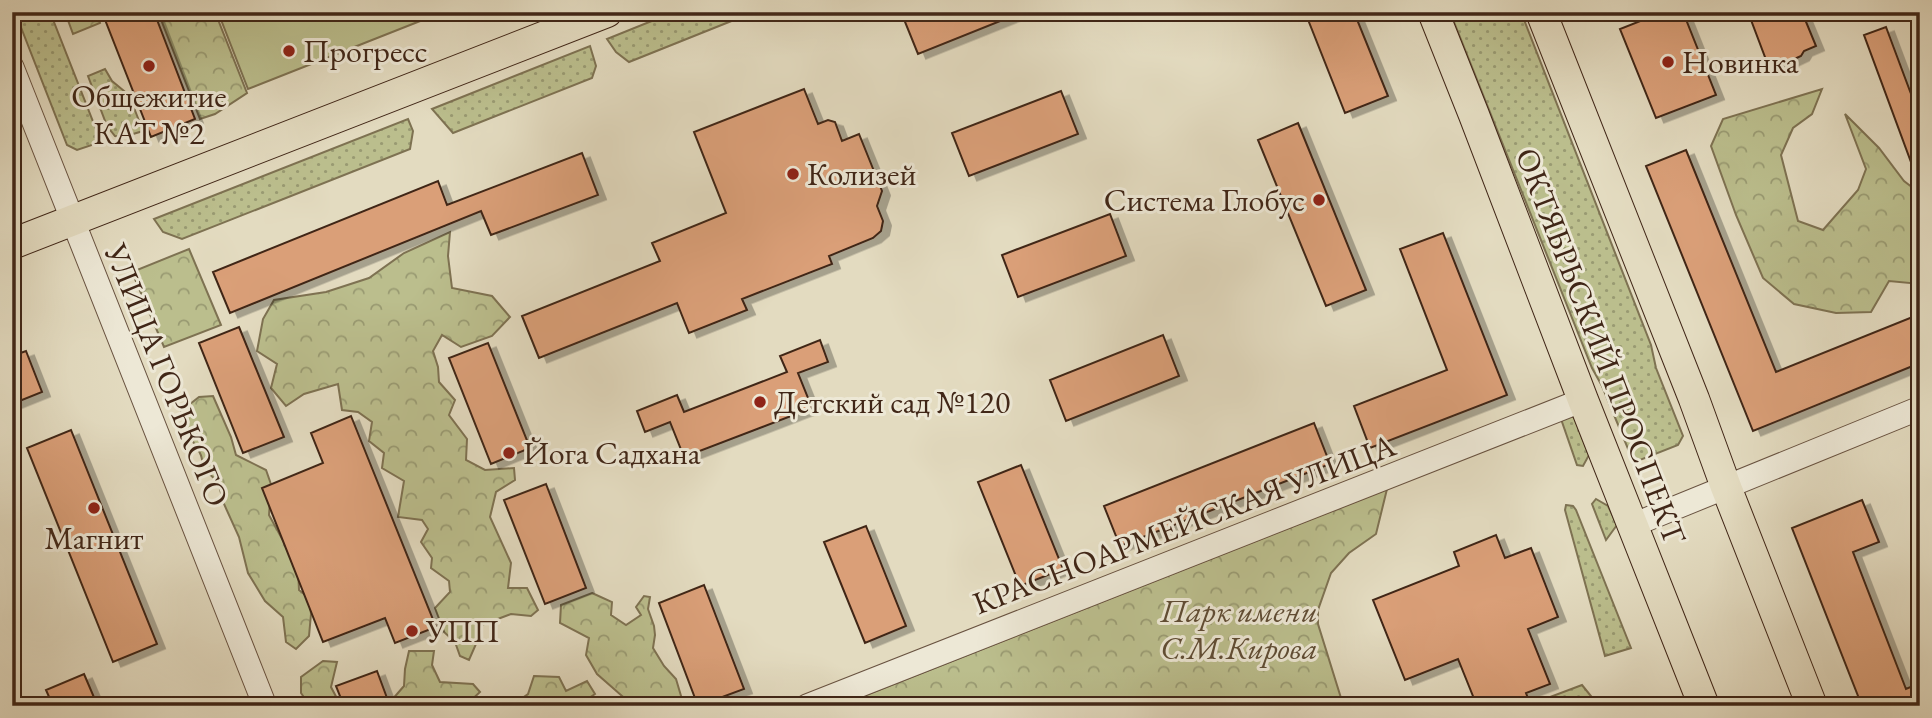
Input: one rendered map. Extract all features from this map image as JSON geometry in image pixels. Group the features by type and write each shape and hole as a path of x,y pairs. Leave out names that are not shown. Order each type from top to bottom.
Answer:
{"main road":[{"path":"12,244 607,12"},
{"name":"ОКТЯБРЬСКИЙ ПРОСПЕКТ","path":"1433,12 1704,706"},
{"name":"ОКТЯБРЬСКИЙ ПРОСПЕКТ","path":"1541,12 1694,398 1812,706"}],"street":[{"name":"УЛИЦА ГОРЬКОГО","path":"12,67 265,706"},
{"name":"КРАСНОАРМЕЙСКАЯ УЛИЦА","path":"807,706 1583,400"},
{"path":"1633,525 1920,408"}],"green space":[{"path":"15,12 50,12 101,142 77,150 67,145"},
{"path":"65,12 97,12 100,23 73,34"},
{"path":"158,12 215,12 247,93 215,114 200,119"},
{"name":"Прогресс","path":"218,12 443,12 248,89"},
{"path":"674,12 754,12 629,62 616,52 607,39"},
{"path":"1450,12 1521,12 1651,345 1656,368 1683,436 1678,445 1640,460 1631,456 1592,368"},
{"path":"590,46 596,66 592,78 453,133 432,109"},
{"path":"105,69 112,81 129,95 143,131 123,137 115,136 107,126 88,76"},
{"path":"1822,89 1812,114 1793,128 1781,155 1798,221 1823,230 1858,190 1866,169 1845,114 1879,148 1904,181 1917,191 1920,199 1920,284 1889,281 1871,312 1836,313 1794,304 1763,278 1711,146 1723,119"},
{"path":"408,119 413,131 410,149 182,239 163,232 154,219"},
{"path":"450,232 448,256 452,288 492,296 510,317 492,336 461,347 442,335 433,351 439,382 455,400 449,415 467,439 466,460 485,470 514,468 515,480 496,492 490,517 511,563 508,588 527,588 538,610 531,616 511,614 479,626 476,644 469,660 460,656 455,642 444,632 435,608 450,592 449,581 431,568 432,558 421,542 428,529 422,520 398,517 404,481 382,468 384,453 369,441 372,422 358,412 342,410 338,384 304,394 286,406 271,388 277,364 257,351 263,319 274,300 326,292 369,278 404,253"},
{"path":"189,249 221,325 164,347 132,272"},
{"path":"213,396 236,455 266,470 273,490 269,515 298,568 299,590 309,598 309,636 296,649 286,642 283,617 265,601 248,573 239,537 224,504 218,482 203,468 201,455 184,422 181,411 199,397"},
{"path":"1574,417 1589,455 1583,466 1577,465 1561,419"},
{"name":"Парк имени С.М.Кирова","path":"1387,489 1376,534 1349,553 1331,573 1318,610 1318,624 1341,698 1334,706 838,706"},
{"path":"1596,499 1608,506 1617,525 1606,540 1592,504"},
{"path":"1566,505 1573,506 1576,510 1631,648 1605,656 1565,510"},
{"path":"592,593 612,602 611,615 626,625 641,615 636,607 644,596 650,597 648,609 655,635 653,648 676,679 684,706 648,706 647,700 630,703 597,674 586,655 589,638 560,623 561,605"},
{"path":"409,651 434,651 432,665 440,682 473,684 480,692 463,706 412,706 391,701 404,686"},
{"path":"323,661 337,662 331,687 341,706 310,706 301,693 301,677"},
{"path":"534,676 559,677 566,691 587,681 595,694 577,706 511,706 528,694"},
{"path":"1582,685 1599,706 1545,706 1542,700"}],"building":[{"name":"Общежитие КАТ №2","path":"102,12 154,12 195,119 151,137"},
{"path":"901,12 1020,12 1020,13 918,54"},
{"path":"1305,12 1354,12 1388,96 1345,113"},
{"name":"Новинка","path":"1663,12 1683,12 1716,95 1656,118 1620,29"},
{"path":"1748,12 1802,12 1816,46 1786,63 1781,60 1768,65"},
{"path":"1886,27 1920,118 1920,181 1864,35"},
{"name":"Колизей","path":"804,89 818,124 828,120 835,122 842,141 859,134 882,191 877,206 883,221 881,231 873,238 829,256 832,264 742,299 747,310 689,333 677,303 539,358 522,316 660,261 652,243 726,213 694,132"},
{"path":"1061,91 1078,134 969,176 952,133"},
{"path":"1298,123 1366,290 1326,306 1258,140"},
{"path":"1686,150 1776,372 1920,314 1920,363 1753,431 1646,166"},
{"path":"582,153 598,195 491,235 481,211 230,313 213,272 438,181 447,205"},
{"path":"1110,214 1126,256 1018,297 1002,255"},
{"path":"1443,233 1507,395 1370,448 1354,406 1447,370 1400,249"},
{"path":"239,327 284,437 243,453 199,343"},
{"path":"1163,335 1179,376 1066,421 1050,380"},
{"name":"Детский сад №120","path":"820,340 828,362 798,373 812,408 684,457 670,422 645,432 637,411 677,395 684,412 787,372 780,356"},
{"path":"488,343 530,448 491,464 449,358"},
{"path":"26,351 42,392 12,404 12,356"},
{"path":"351,416 436,627 395,643 385,618 323,642 262,488 323,463 311,433"},
{"path":"1314,423 1330,464 1120,546 1104,506"},
{"path":"71,430 157,644 113,662 27,448"},
{"path":"1021,465 1063,569 1020,586 978,482"},
{"path":"546,484 586,588 545,604 504,500"},
{"path":"1862,500 1879,542 1853,552 1906,689 1920,683 1920,706 1862,706 1792,528"},
{"path":"866,526 906,626 865,643 824,542"},
{"path":"1496,535 1505,558 1531,548 1558,617 1528,629 1550,684 1526,693 1531,706 1477,706 1458,659 1405,680 1373,600 1459,566 1454,552"},
{"path":"704,585 744,689 698,706 659,603"},
{"path":"377,671 390,706 344,706 336,686"},
{"path":"84,674 96,702 86,706 53,706 46,690"}],"place":[{"name":"Прогресс","path":"289,51"},
{"name":"Новинка","path":"1668,62"},
{"name":"Общежитие КАТ №2","path":"149,66"},
{"name":"Колизей","path":"793,174"},
{"name":"Система Глобус","path":"1319,200"},
{"name":"Детский сад №120","path":"760,402"},
{"name":"Йога Садхана","path":"509,453"},
{"name":"Магнит","path":"94,508"},
{"name":"УПП","path":"412,631"}]}
